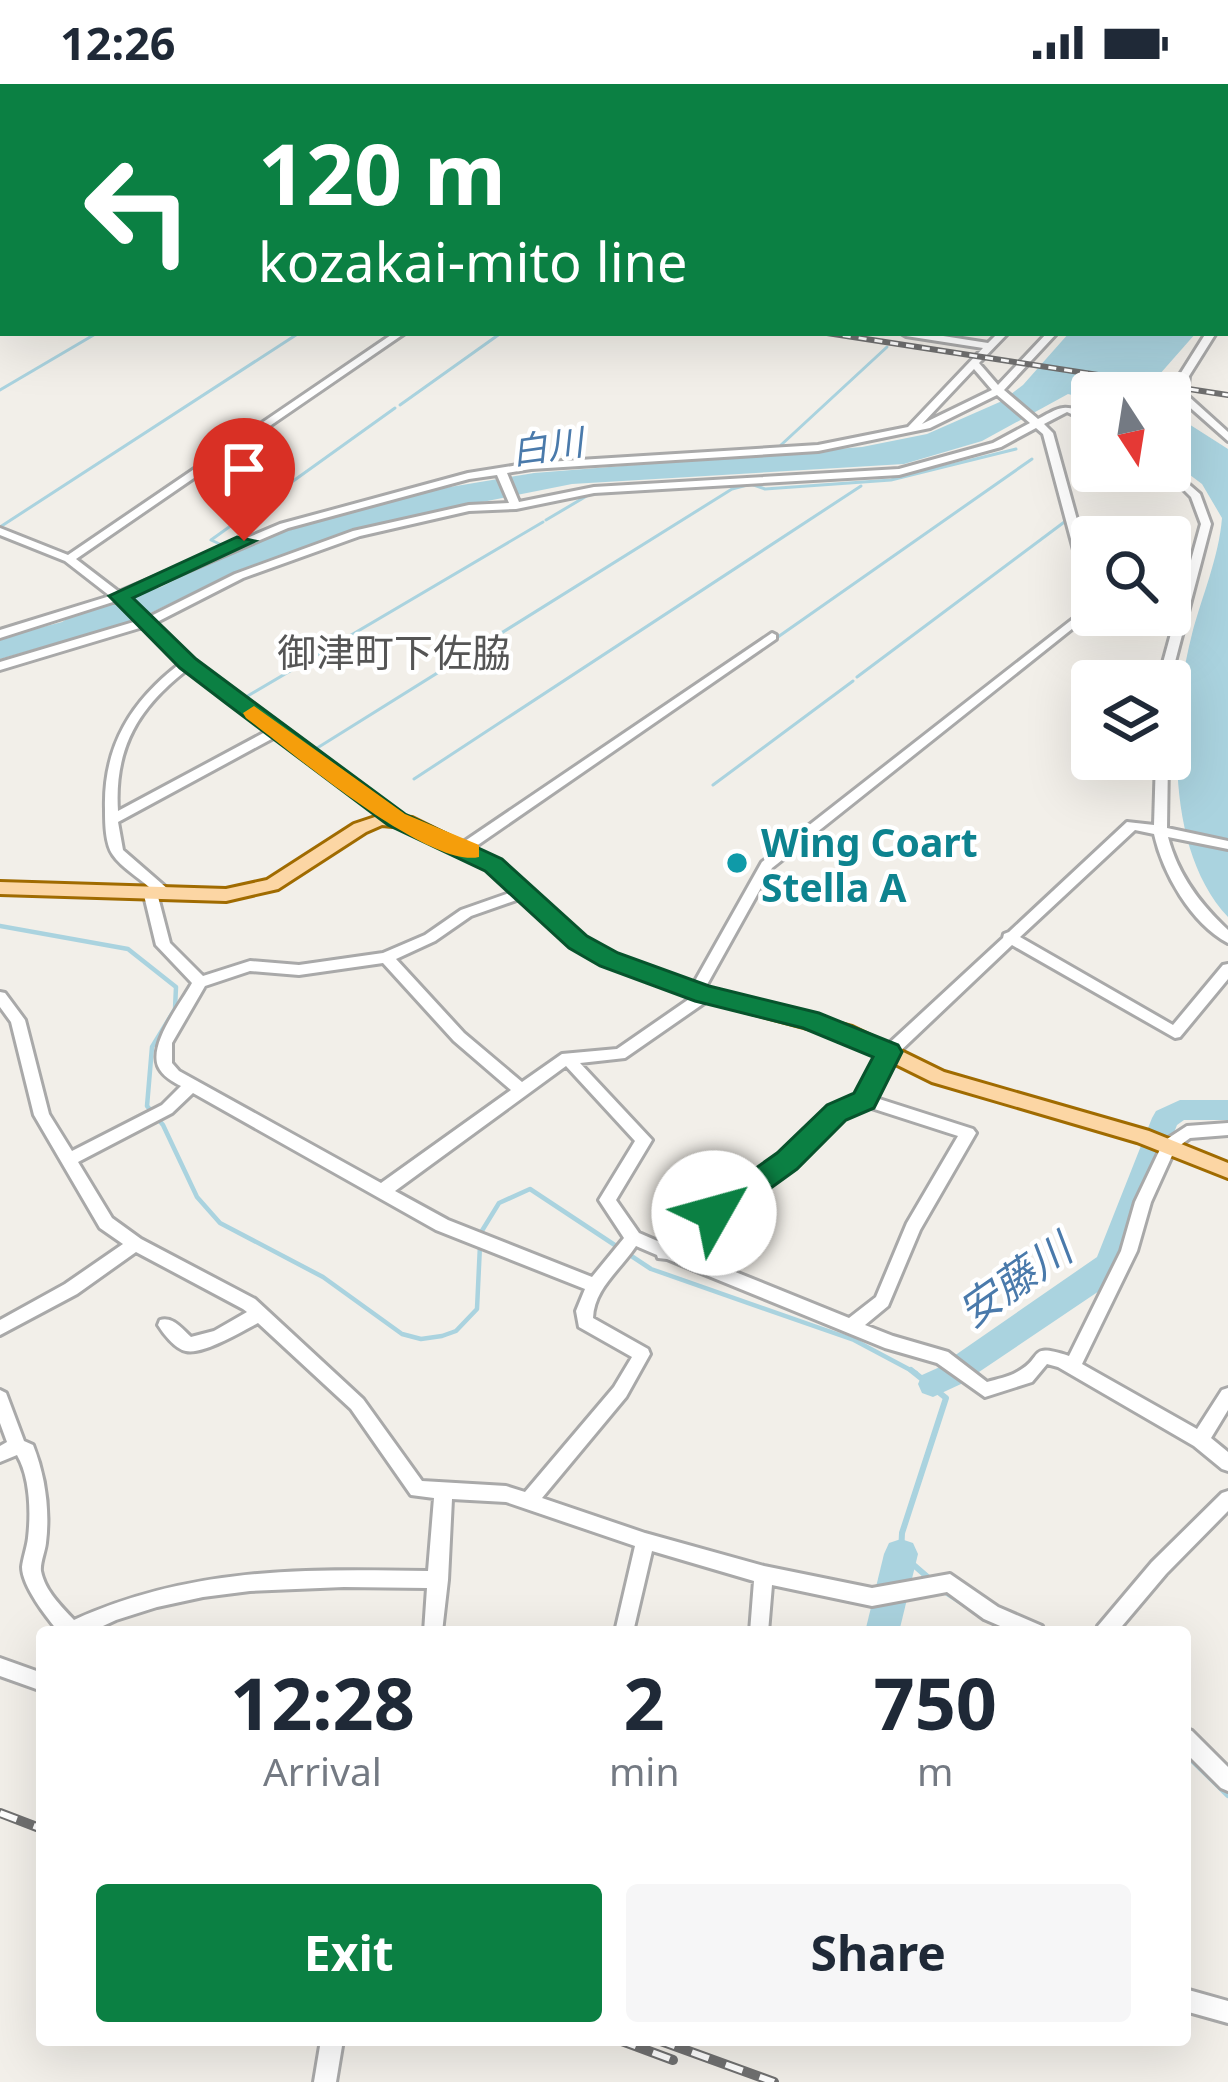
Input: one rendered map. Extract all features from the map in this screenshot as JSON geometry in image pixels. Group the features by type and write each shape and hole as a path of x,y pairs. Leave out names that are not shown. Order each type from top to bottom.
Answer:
{"main road":[{"path":"2,893 253,891 272,884 360,828 397,820 494,865 578,942 609,959 701,993 809,1019 938,1077 1142,1136 1228,1171"}],"street":[{"path":"69,559 396,336"},
{"path":"925,336 989,346"},
{"path":"911,429 1000,336"},
{"path":"0,634 120,597 284,526 500,470 818,448 911,429 1000,391 1049,336"},
{"path":"1209,336 1184,376 1182,396 1228,438"},
{"path":"974,363 1052,441 1071,516"},
{"path":"0,666 145,621 239,576 357,533 469,508 516,505 594,490 899,472 964,457 1071,410"},
{"path":"500,470 516,505"},
{"path":"1170,660 1206,524 1191,491"},
{"path":"0,531 69,559 120,597 188,663 397,820"},
{"path":"384,1190 566,1058 620,1054 701,993 767,865 1071,624"},
{"path":"464,848 772,637"},
{"path":"188,663 136,706 127,723 109,798 117,852 157,891 163,945 200,982"},
{"path":"110,821 279,730"},
{"path":"1163,780 1164,835 1181,884 1203,917 1228,938"},
{"path":"664,1253 689,1215 724,1210 755,1180 787,1161 837,1113 864,1100 889,1052 1132,825 1228,845"},
{"path":"523,893 466,914 430,938 386,958 299,970 250,966 200,982 162,1055 165,1065 190,1087 208,1091 479,1242 596,1286"},
{"path":"1010,937 1174,1033 1228,969"},
{"path":"386,958 445,1022 521,1090"},
{"path":"0,997 18,1020 42,1115 106,1223 259,1313 357,1404 417,1489 506,1494 764,1575 872,1597 946,1584 1021,1626"},
{"path":"566,1058 644,1139 607,1200 625,1250"},
{"path":"69,1160 146,1122 190,1087"},
{"path":"850,1327 882,1301 914,1228 968,1133 864,1100"},
{"path":"1072,1367 1129,1251 1143,1202 1168,1145 1187,1132 1228,1129"},
{"path":"0,1328 71,1289 135,1244"},
{"path":"625,1250 664,1253 850,1327 942,1357 985,1390 1026,1377 1044,1356 1200,1440 1228,1462"},
{"path":"529,1502 620,1392 642,1354 584,1322 582,1312 625,1250"},
{"path":"166,1325 188,1345 218,1337 259,1313"},
{"path":"1200,1440 1228,1395"},
{"path":"0,1398 8,1450 27,1451 32,1466 38,1548 31,1570 47,1604 65,1626"},
{"path":"434,1626 444,1491"},
{"path":"1110,1626 1228,1499"},
{"path":"625,1626 645,1541"},
{"path":"760,1626 764,1575"},
{"path":"83,1626 170,1595 232,1581 439,1580"},
{"path":"0,1666 36,1677"},
{"path":"1191,1744 1228,1781"},
{"path":"1191,2002 1228,2012"},
{"path":"325,2082 331,2046"}],"water":[{"path":"1066,336 1193,336 1162,372 1071,372 1071,395 982,441 904,464 572,484 422,514 242,569 136,620 0,659 0,638 161,587 252,541 420,492 534,473 862,447 927,434 1002,401 1023,385"},
{"path":"1191,425 1228,449 1228,917 1207,889 1193,856 1178,782 1191,780 1191,660 1187,660 1222,518 1202,484 1191,476"}],"waterway":[{"path":"0,390 92,336"},
{"path":"0,527 294,336"},
{"path":"400,405 497,336"},
{"path":"781,445 887,347"},
{"path":"224,546 211,540 395,408"},
{"path":"314,750 732,489 751,484 765,489 891,480 1016,449"},
{"path":"775,639 1032,459"},
{"path":"414,779 861,486"},
{"path":"546,520 590,494"},
{"path":"857,677 1067,520"},
{"path":"246,697 543,522"},
{"path":"713,785 853,681"},
{"path":"573,779 608,755"},
{"path":"0,926 128,949 176,987 175,1009 152,1047 147,1106 163,1125 197,1197 220,1223 323,1277 402,1334 421,1339 456,1331 477,1309 480,1245"},
{"name":"安藤川","path":"965,1365 1109,1264 1166,1118 1180,1110 1228,1110"},
{"path":"480,1234 499,1203 530,1189 651,1269 854,1340 912,1371"},
{"path":"912,1371 916,1373"},
{"path":"912,1371 946,1398 902,1533 901,1554 931,1580"},
{"name":"安藤川","path":"933,1384 950,1375"},
{"name":"安藤川","path":"883,1626 901,1554"},
{"path":"944,1591 999,1626"},
{"path":"1191,1759 1228,1795"}],"railway":[{"path":"846,336 1228,395"},
{"path":"0,1813 36,1827"},
{"path":"635,2046 673,2060"},
{"path":"675,2046 774,2082"}],"slow traffic":[{"path":"254,713 397,820 470,851"}],"place":[{"name":"Wing Coart Stella A","path":"737,863"}],"district":[{"name":"御津町下佐脇","path":"394,651"}],"route":[{"path":"244,541 120,596 188,663 235,699 397,820 494,865 578,942 609,959 705,995 809,1019 889,1052 864,1100 837,1113 787,1161 714,1213"}],"water label":[{"name":"白川","path":"547,446"}]}
